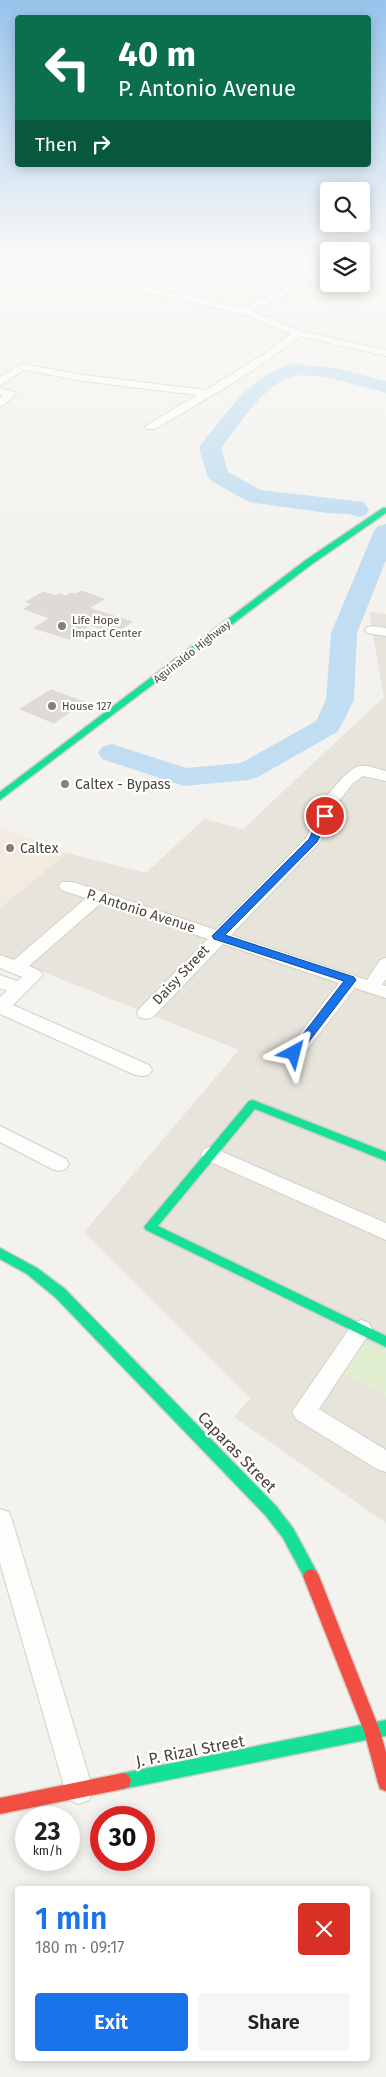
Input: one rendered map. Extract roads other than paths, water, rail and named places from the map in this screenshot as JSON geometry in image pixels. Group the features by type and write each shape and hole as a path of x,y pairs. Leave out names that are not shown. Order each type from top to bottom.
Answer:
{"main road":[{"name":"Aguinaldo Highway","path":"0,797 309,562 386,510"},
{"path":"386,1157 253,1104 150,1227 386,1342"},
{"name":"Caparas Street","path":"0,1253 41,1276 60,1293 271,1511 288,1533 310,1574 372,1731 386,1783"},
{"name":"J. P. Rizal Street","path":"0,1806 386,1728"}],"street":[{"path":"151,427 270,355"},
{"path":"0,382 22,368 83,378 208,393"},
{"path":"0,390 11,394 0,403"},
{"name":"Daisy Street","path":"146,1013 218,936 313,840 332,800 348,780 359,772 383,770"},
{"name":"P. Antonio Avenue","path":"67,886 98,898 379,989"},
{"path":"8,964 98,898"},
{"path":"8,964 34,975 0,1007 142,1070"},
{"path":"379,989 386,964"},
{"path":"294,1053 351,980"},
{"path":"0,981 19,989"},
{"path":"0,1133 59,1164"},
{"path":"211,1154 386,1232"},
{"path":"360,1329 304,1412 386,1462"},
{"path":"0,1520 79,1790"}],"waterway":[{"path":"358,510 356,507 327,506 255,496 218,475 210,448 253,395 273,378 284,372 294,370 320,372 386,387"},
{"path":"112,753 184,777 248,771 327,726 340,700 344,633 386,531"}],"place":[{"name":"Life Hope Impact Center","path":"62,626"},
{"name":"House 127","path":"52,706"},
{"name":"Caltex - Bypass","path":"65,784"},
{"name":"Caltex","path":"10,848"}]}
